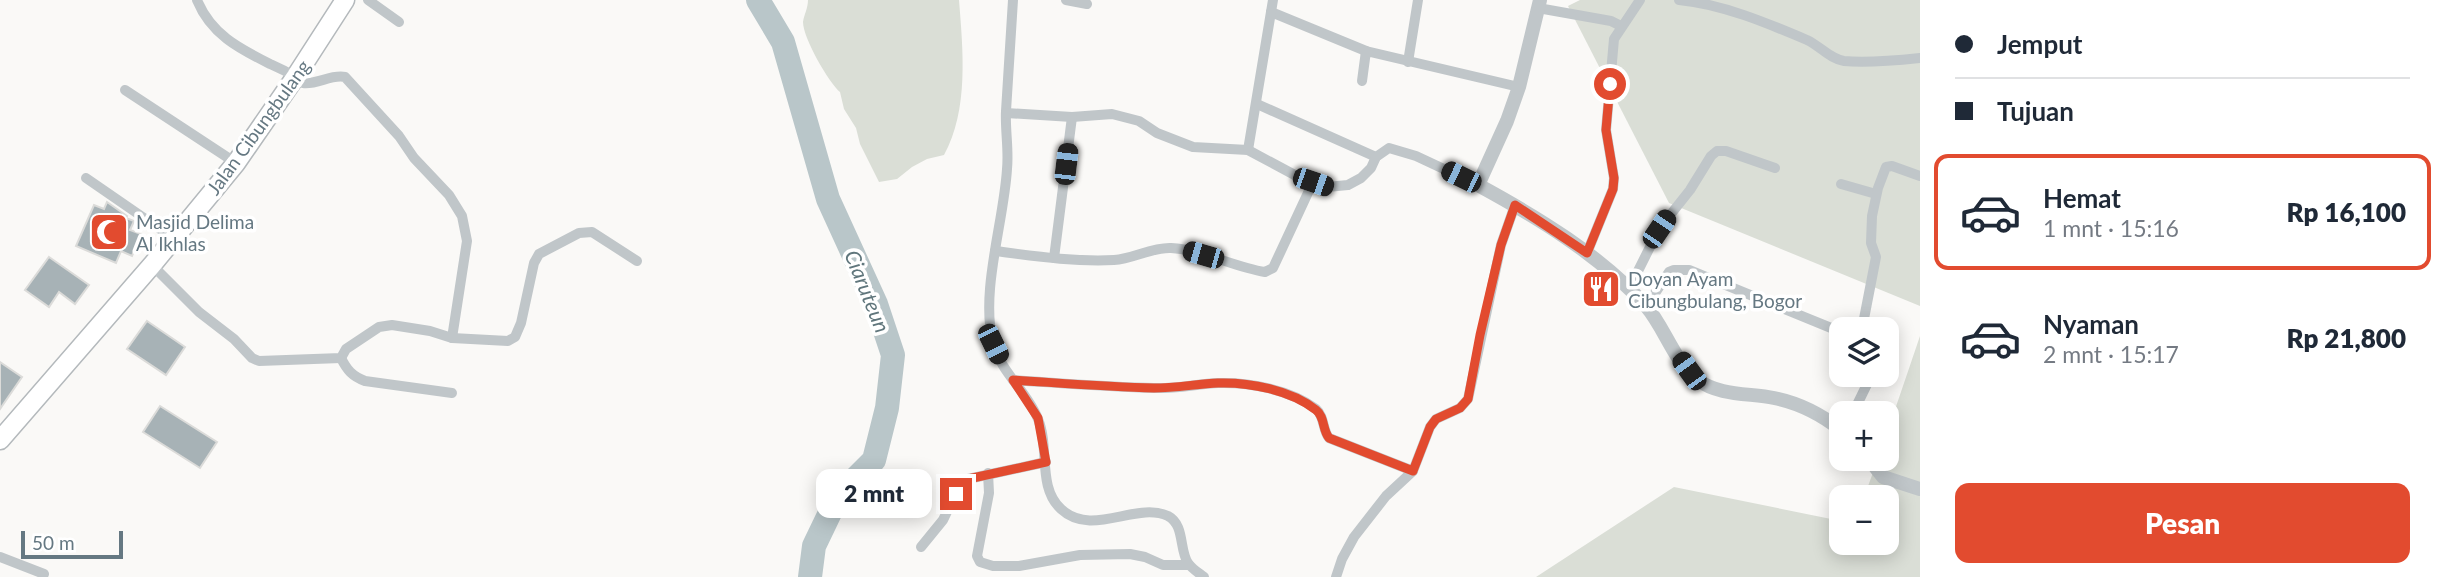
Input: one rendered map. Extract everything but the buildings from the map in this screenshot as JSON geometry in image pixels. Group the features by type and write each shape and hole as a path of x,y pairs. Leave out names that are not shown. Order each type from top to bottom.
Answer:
{"highway":[{"name":"Jalan Cibungbulang","path":"1,439 152,265 236,163 345,0"}],"street":[{"path":"197,0 209,24 228,40 296,76 303,83 309,84 338,76 345,78 449,195 462,216 467,242 452,338"},
{"path":"368,0 399,22"},
{"path":"1013,0 1006,113 1007,169 988,317 993,344 1005,370 1038,418 1046,462 1046,480 1051,496 1068,515 1088,521 1158,513 1164,515 1172,519 1179,530 1184,556 1189,565 1204,577"},
{"path":"1066,0 1087,4"},
{"path":"1408,62 1418,0"},
{"path":"1587,253 1613,189 1614,178 1606,130 1614,38 1640,0"},
{"path":"1679,0 1702,2 1734,13 1811,42 1843,61 1920,58"},
{"path":"1478,185 1507,121 1539,4 1611,21 1621,26"},
{"path":"1248,150 1272,6 1366,51 1518,87"},
{"path":"1362,81 1366,51"},
{"path":"125,90 236,163"},
{"path":"1257,104 1376,158"},
{"path":"1006,113 1072,117 1112,114 1139,121 1157,133 1193,147 1248,150 1288,172 1327,187 1348,185 1361,178 1383,150 1395,149 1416,156 1515,205 1587,253 1646,307 1689,371 1707,386 1777,398 1829,420"},
{"path":"1054,258 1072,117"},
{"path":"1629,289 1659,229 1690,190 1710,156 1726,151 1774,168"},
{"path":"1864,317 1877,257 1871,243 1877,194 1886,167 1892,166 1920,176"},
{"path":"86,178 173,237"},
{"path":"995,251 1054,258 1117,260 1168,248 1186,250 1247,270 1265,272 1272,268 1313,182"},
{"path":"1841,184 1877,194"},
{"path":"1336,577 1354,537 1386,496 1413,471 1430,427 1436,419 1460,408 1468,399 1501,245 1515,205"},
{"path":"341,358 346,349 379,327 392,325 430,331 452,338 508,341 515,337 521,323 534,263 539,254 579,233 592,232 637,261"},
{"path":"152,265 199,312 252,358 260,361 341,358"},
{"path":"1646,307 1669,272 1681,269 1829,327"},
{"path":"341,358 354,377 365,381 452,393"},
{"path":"1013,380 1156,388 1220,383 1247,385 1303,401 1319,411 1324,432 1329,438 1413,471"},
{"path":"921,547 935,531 968,479 1046,462"},
{"path":"1878,471 1883,477 1920,489"},
{"path":"988,473 989,493 977,555 980,562 993,566 1019,566 1080,555 1130,554 1145,556 1163,565 1189,565"},
{"path":"0,557 44,574"}],"shaded area":[{"path":"808,0 959,0 963,59 961,99 952,137 944,155 927,159 897,179 879,182 860,144 856,128 844,109 840,92 823,70 807,38 803,22"},
{"path":"1580,0 1920,0 1920,306 1669,203 1568,6"},
{"path":"1920,336 1920,577 1536,577 1674,487 1829,519 1829,555 1899,555 1899,485 1868,485 1874,471 1899,471 1898,401"}],"waterway":[{"name":"Ciaruteun","path":"758,0 783,42 828,199 876,304 893,355 887,408 874,460 838,496 814,546 810,577"}],"place":[{"name":"Masjid Delima Al Ikhlas","path":"109,232"},
{"name":"Doyan Ayam Cibungbulang, Bogor","path":"1601,289"}],"route":[{"path":"956,494 968,479 1046,462 1038,418 1013,380 1156,388 1220,383 1247,385 1303,401 1319,411 1324,432 1329,438 1413,471 1430,427 1436,419 1460,408 1468,399 1501,245 1515,205 1587,253 1613,189 1614,178 1606,130 1610,84"}]}
